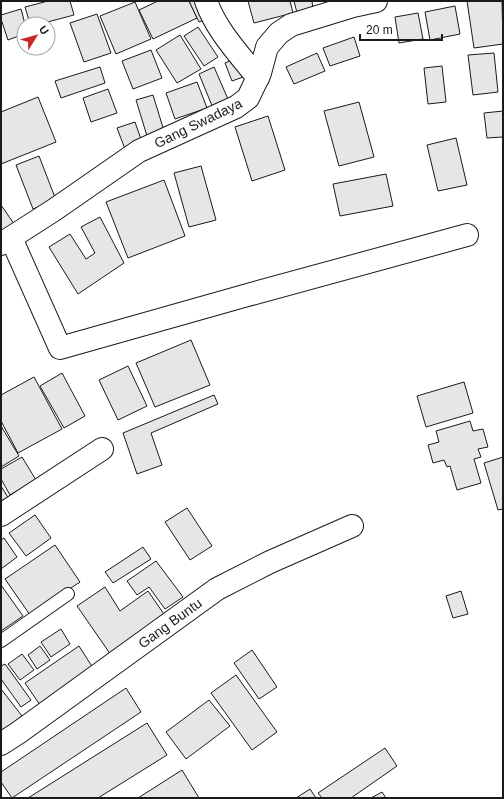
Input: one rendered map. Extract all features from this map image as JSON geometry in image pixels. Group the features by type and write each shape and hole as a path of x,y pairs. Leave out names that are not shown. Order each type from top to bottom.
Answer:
{"street":[{"path":"206,1 224,35 258,78"},
{"name":"Gang Swadaya","path":"6,241 54,210 139,151 236,107 248,98 258,78 267,48 279,33 291,25 353,6 376,1"},
{"path":"6,241 60,348 467,235"},
{"path":"1,515 102,449"},
{"name":"Gang Buntu","path":"1,744 18,734 217,589 270,562 352,526"}],"lane":[{"path":"1,641 68,594"}],"building":[{"path":"48,1 70,1 74,15 56,20 56,16 28,16 25,7"},
{"path":"158,1 189,1 197,18 153,39 139,10"},
{"path":"189,1 201,1 212,17 199,22"},
{"path":"248,1 290,1 293,13 254,23"},
{"path":"294,1 312,1 313,9 297,13"},
{"path":"467,1 502,1 503,44 474,48"},
{"path":"135,2 151,39 116,54 100,16"},
{"path":"455,6 460,34 430,40 425,12"},
{"path":"21,9 23,16 16,16 16,37 8,40 1,15"},
{"path":"418,13 423,39 399,43 395,17"},
{"path":"97,14 111,53 84,62 70,23"},
{"path":"198,27 218,57 204,66 184,36"},
{"path":"180,35 201,69 177,83 156,50"},
{"path":"354,37 360,56 330,66 323,48"},
{"path":"151,50 162,78 133,89 122,61"},
{"path":"317,53 325,71 294,84 286,67"},
{"path":"494,53 498,92 473,95 468,55"},
{"path":"239,57 246,76 232,81 225,63"},
{"path":"442,66 446,102 428,104 424,68"},
{"path":"100,67 105,83 61,98 55,81"},
{"path":"214,67 231,106 215,113 199,74"},
{"path":"197,82 207,108 175,119 166,93"},
{"path":"108,89 117,113 91,122 83,98"},
{"path":"153,95 164,131 147,136 136,100"},
{"path":"38,97 56,142 1,164 1,112"},
{"path":"359,102 374,157 339,166 324,111"},
{"path":"503,111 503,137 487,138 484,113"},
{"path":"268,116 285,170 252,181 235,127"},
{"path":"135,122 142,142 125,149 117,128"},
{"path":"456,138 467,185 438,191 427,145"},
{"path":"39,156 56,200 33,209 16,165"},
{"path":"201,166 216,220 189,227 174,173"},
{"path":"386,174 393,206 340,216 333,184"},
{"path":"164,180 185,236 128,258 106,202"},
{"path":"1,205 19,231 1,243"},
{"path":"100,217 124,263 78,294 49,247 70,234 86,259 95,253 81,227"},
{"path":"191,340 210,385 155,407 136,363"},
{"path":"128,366 147,406 118,420 99,380"},
{"path":"62,373 85,416 64,428 40,386"},
{"path":"34,377 62,429 18,453 1,421 1,395"},
{"path":"464,382 473,413 426,427 417,396"},
{"path":"214,395 218,404 151,433 162,465 137,474 123,433"},
{"path":"470,421 473,431 483,429 488,447 478,449 481,457 474,459 481,483 457,490 450,466 447,467 444,460 433,463 428,445 439,442 436,431"},
{"path":"1,426 19,456 1,467"},
{"path":"22,457 36,480 10,495 1,479 1,469"},
{"path":"503,457 503,509 498,510 484,463"},
{"path":"1,486 9,499 1,504"},
{"path":"187,508 212,546 190,560 165,522"},
{"path":"35,515 51,538 26,556 9,533"},
{"path":"4,538 17,557 1,569 1,540"},
{"path":"55,545 80,582 30,615 5,579"},
{"path":"143,547 151,559 113,583 105,572"},
{"path":"156,561 183,597 165,609 149,587 137,595 127,581"},
{"path":"1,585 23,616 1,631"},
{"path":"105,587 120,611 148,591 166,617 111,655 77,606"},
{"path":"461,591 468,614 453,618 446,596"},
{"path":"61,629 70,644 51,657 41,642"},
{"path":"40,646 50,660 37,669 28,655"},
{"path":"79,646 93,668 40,705 25,683"},
{"path":"252,650 277,687 259,699 234,663"},
{"path":"22,654 34,670 20,680 8,664"},
{"path":"5,664 31,700 21,707 1,679 1,666"},
{"path":"236,675 277,732 252,750 211,693"},
{"path":"126,688 141,712 12,798 1,782 1,772"},
{"path":"1,689 22,716 1,732"},
{"path":"209,700 230,726 186,759 166,732"},
{"path":"147,723 167,755 98,798 28,798"},
{"path":"385,748 397,766 351,798 322,798 318,793"},
{"path":"182,770 199,798 138,798"},
{"path":"310,789 316,798 296,798"},
{"path":"382,792 386,798 371,798"}]}
